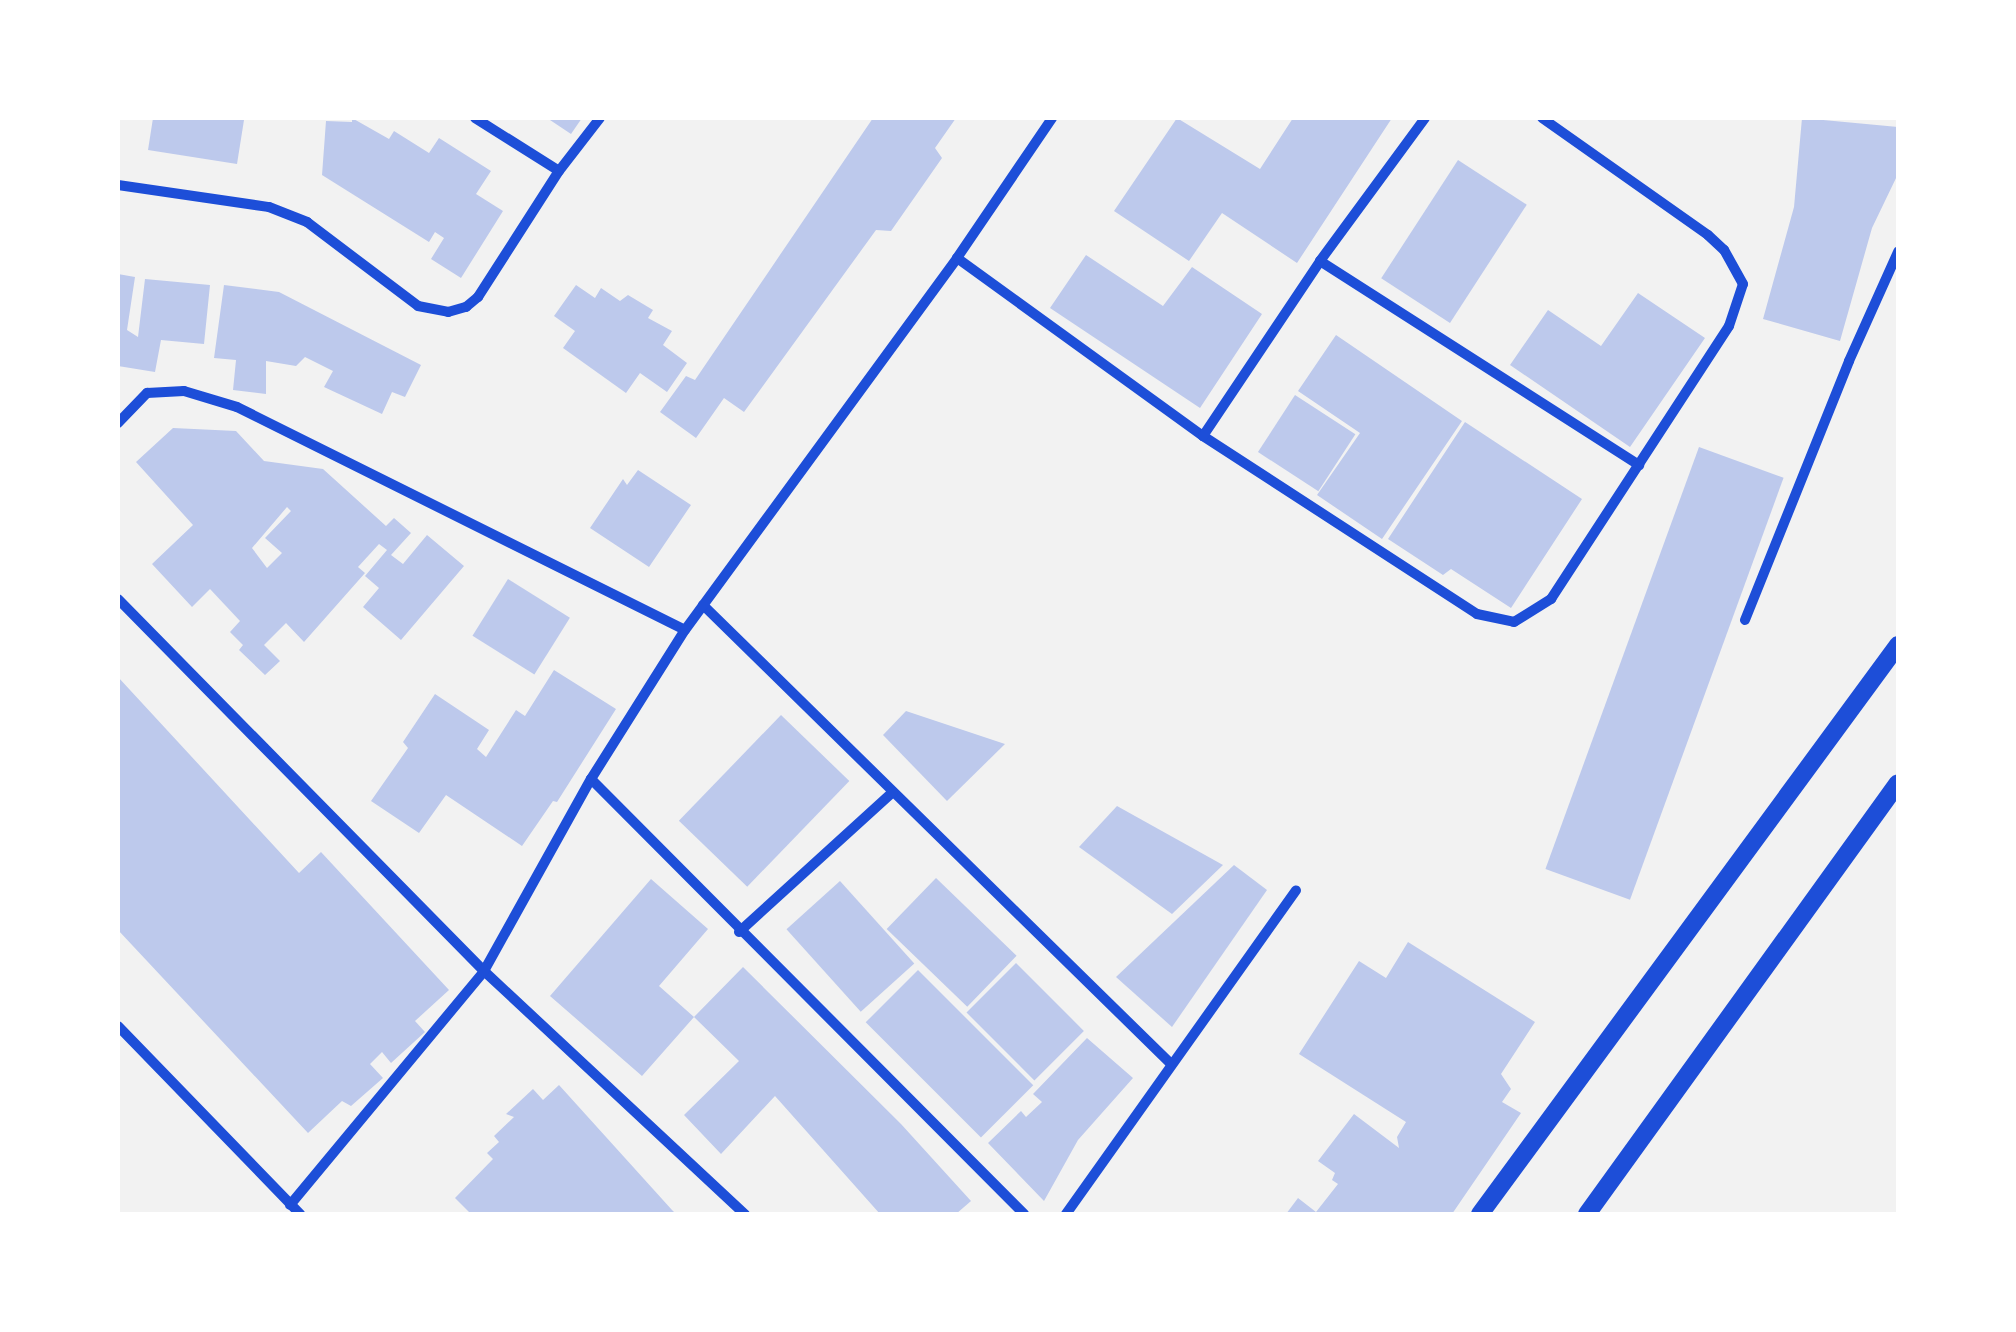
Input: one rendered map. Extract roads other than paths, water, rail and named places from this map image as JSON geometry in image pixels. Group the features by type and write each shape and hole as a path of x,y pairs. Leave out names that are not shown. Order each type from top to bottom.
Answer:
{"street":[{"path":"475,118 559,172"},
{"path":"118,185 269,207 307,222 418,306 448,312 466,307 478,297 559,172 600,118"},
{"path":"290,1205 484,971 591,780 685,630 958,258 1052,118"},
{"path":"1203,436 1320,261 1425,118"},
{"path":"958,258 1203,436 1477,614 1514,622 1551,599 1729,326 1743,284 1724,250 1708,235 1542,118"},
{"path":"1745,620 1849,360 1898,252"},
{"path":"1320,261 1639,465"},
{"path":"118,424 147,394 184,391 238,408 685,630"},
{"path":"118,599 484,971 745,1214"},
{"path":"703,605 1170,1062"},
{"path":"1480,1214 1898,645"},
{"path":"591,780 1024,1214"},
{"path":"1586,1214 1898,783"},
{"path":"739,932 893,792"},
{"path":"1066,1214 1170,1062 1296,890"},
{"path":"118,1026 300,1214"}]}
